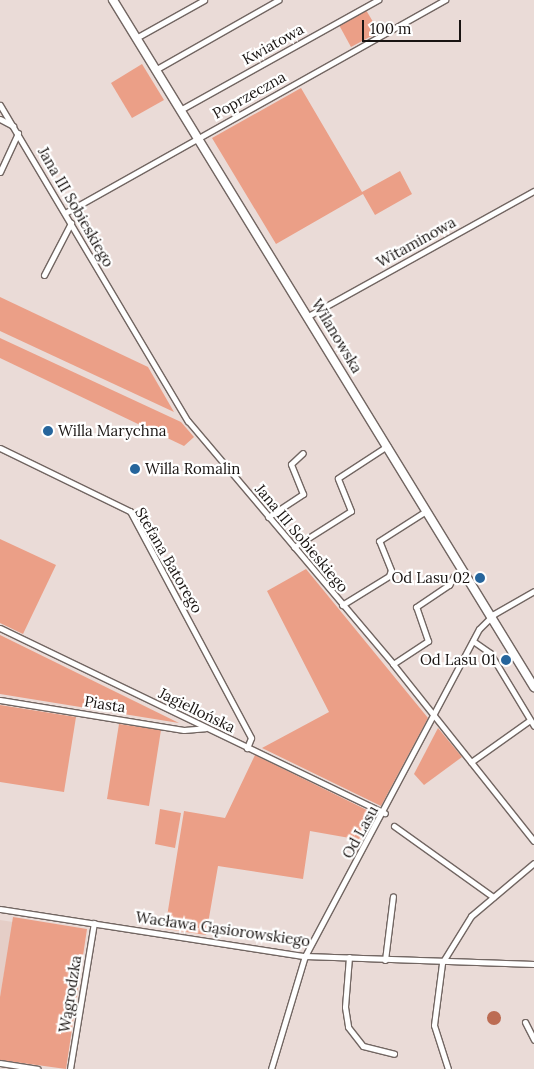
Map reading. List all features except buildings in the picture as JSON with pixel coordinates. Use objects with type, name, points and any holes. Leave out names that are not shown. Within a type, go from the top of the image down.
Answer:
[{"type":"main road","name":"Wilanowska","points":[[113,0],[197,138],[310,315],[534,688]]},
{"type":"street","points":[[136,38],[204,0]]},
{"type":"street","points":[[155,70],[278,0]]},
{"type":"street","name":"Kwiatowa","points":[[180,110],[378,0]]},
{"type":"street","name":"Poprzeczna","points":[[65,212],[445,0]]},
{"type":"street","name":"Jana III Sobieskiego","points":[[0,105],[71,222],[173,400],[342,606],[393,664],[534,841]]},
{"type":"street","points":[[0,120],[14,126]]},
{"type":"street","points":[[0,172],[18,133]]},
{"type":"street","name":"Witaminowa","points":[[310,315],[534,191]]},
{"type":"street","points":[[44,274],[71,222]]},
{"type":"street","points":[[294,547],[351,511],[338,478],[387,446]]},
{"type":"street","name":"Stefana Batorego","points":[[0,448],[130,511],[251,738],[247,748]]},
{"type":"street","points":[[268,517],[303,494],[291,464],[303,453]]},
{"type":"street","points":[[342,606],[389,576],[379,540],[426,511]]},
{"type":"street","points":[[393,664],[428,641],[416,607],[449,585],[454,576]]},
{"type":"street","points":[[492,616],[534,591]]},
{"type":"street","name":"Od Lasu","points":[[271,1069],[305,956],[384,813],[473,641],[492,616]]},
{"type":"street","name":"Jagiellońska","points":[[0,628],[384,813]]},
{"type":"street","points":[[473,641],[490,653],[534,726]]},
{"type":"street","name":"Piasta","points":[[0,700],[184,730],[205,728]]},
{"type":"street","points":[[471,762],[530,720]]},
{"type":"street","points":[[394,826],[493,897]]},
{"type":"street","points":[[448,1069],[434,1025],[442,963],[464,925],[493,897],[534,863]]},
{"type":"street","points":[[384,960],[392,896]]},
{"type":"street","name":"Wacława Gąsiorowskiego","points":[[0,909],[305,956],[442,963],[534,964]]},
{"type":"street","name":"Wągrodzka","points":[[70,1069],[94,923]]},
{"type":"street","points":[[349,957],[344,1007],[348,1027],[363,1046],[394,1054]]},
{"type":"street","points":[[525,1022],[534,1040]]},
{"type":"street","points":[[0,1063],[38,1069]]},
{"type":"shaded area","points":[[366,10],[379,32],[351,47],[339,25]]},
{"type":"shaded area","points":[[142,64],[164,100],[132,118],[111,83]]},
{"type":"shaded area","points":[[301,88],[362,192],[400,171],[412,194],[375,215],[363,194],[276,244],[212,138]]},
{"type":"shaded area","points":[[0,297],[148,367],[174,412],[0,331]]},
{"type":"shaded area","points":[[0,338],[181,422],[194,437],[184,446],[0,358]]},
{"type":"shaded area","points":[[0,539],[56,565],[23,634],[0,623]]},
{"type":"shaded area","points":[[306,569],[428,718],[381,806],[262,748],[329,712],[267,591]]},
{"type":"shaded area","points":[[0,635],[179,723],[0,694]]},
{"type":"shaded area","points":[[0,705],[76,717],[64,792],[0,782]]},
{"type":"shaded area","points":[[119,724],[161,730],[149,806],[107,799]]},
{"type":"shaded area","points":[[438,728],[462,757],[424,785],[414,774]]},
{"type":"shaded area","points":[[255,755],[375,814],[361,840],[310,831],[303,879],[218,866],[206,935],[165,929],[184,811],[225,818]]},
{"type":"shaded area","points":[[160,809],[181,813],[175,848],[155,844]]},
{"type":"shaded area","points":[[13,917],[87,929],[66,1069],[0,1060],[0,997]]},
{"type":"shaded area","points":[[0,920],[13,922],[0,997]]},
{"type":"shaded area","points":[[491,1011],[497,1011],[501,1018],[497,1025],[491,1025],[487,1021],[487,1015]]},
{"type":"place","name":"Willa Marychna","points":[[48,431]]},
{"type":"place","name":"Willa Romalin","points":[[135,469]]},
{"type":"place","name":"Od Lasu 02","points":[[480,578]]},
{"type":"place","name":"Od Lasu 01","points":[[506,660]]}]
